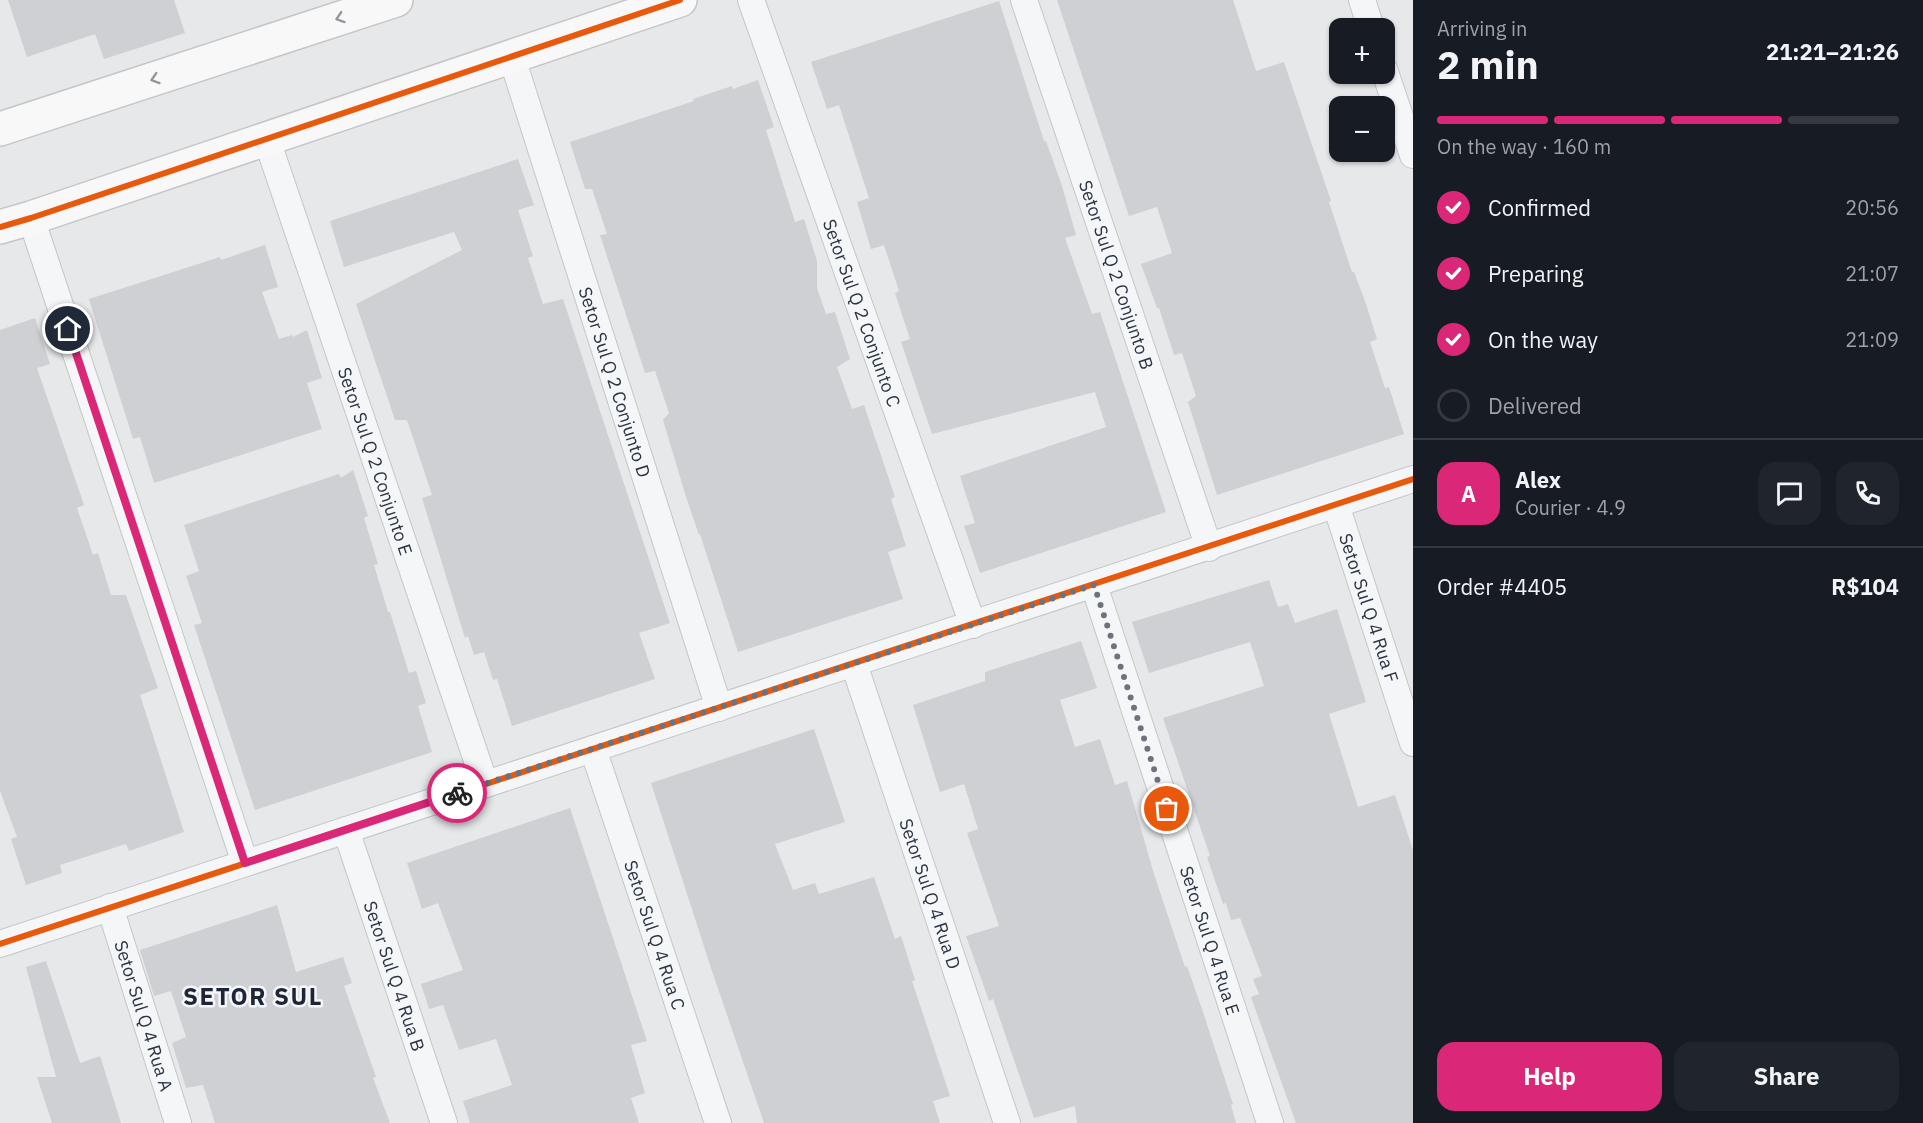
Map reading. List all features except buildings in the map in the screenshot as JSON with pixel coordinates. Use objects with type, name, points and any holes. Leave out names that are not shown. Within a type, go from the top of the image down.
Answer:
[{"type":"street","points":[[0,129],[396,0]]},
{"type":"street","points":[[245,863],[15,223],[680,0]]},
{"type":"street","name":"Setor Sul Q 2 Conjunto C","points":[[750,0],[973,625]]},
{"type":"street","name":"Setor Sul Q 2 Conjunto B","points":[[1024,0],[1209,548]]},
{"type":"street","points":[[1362,0],[1368,18]]},
{"type":"street","name":"Setor Sul Q 2 Conjunto D","points":[[512,58],[719,708]]},
{"type":"street","points":[[1389,84],[1413,155]]},
{"type":"street","name":"Setor Sul Q 2 Conjunto E","points":[[267,140],[485,784]]},
{"type":"street","points":[[0,944],[1413,480]]},
{"type":"street","name":"Setor Sul Q 4 Rua F","points":[[1336,505],[1413,743]]},
{"type":"street","name":"Setor Sul Q 4 Rua E","points":[[1094,585],[1270,1123]]},
{"type":"street","name":"Setor Sul Q 4 Rua D","points":[[854,664],[1007,1123]]},
{"type":"street","name":"Setor Sul Q 4 Rua C","points":[[593,749],[718,1123]]},
{"type":"street","name":"Setor Sul Q 4 Rua B","points":[[346,830],[444,1123]]},
{"type":"street","name":"Setor Sul Q 4 Rua A","points":[[110,908],[178,1123]]},
{"type":"cycle path","points":[[0,227],[680,0]]},
{"type":"cycle path","points":[[0,944],[1413,479]]},
{"type":"way so far","points":[[457,793],[1094,585],[1167,809]]},
{"type":"district","name":"SETOR SUL","points":[[253,996]]},
{"type":"route","points":[[68,329],[245,863],[457,793]]}]
